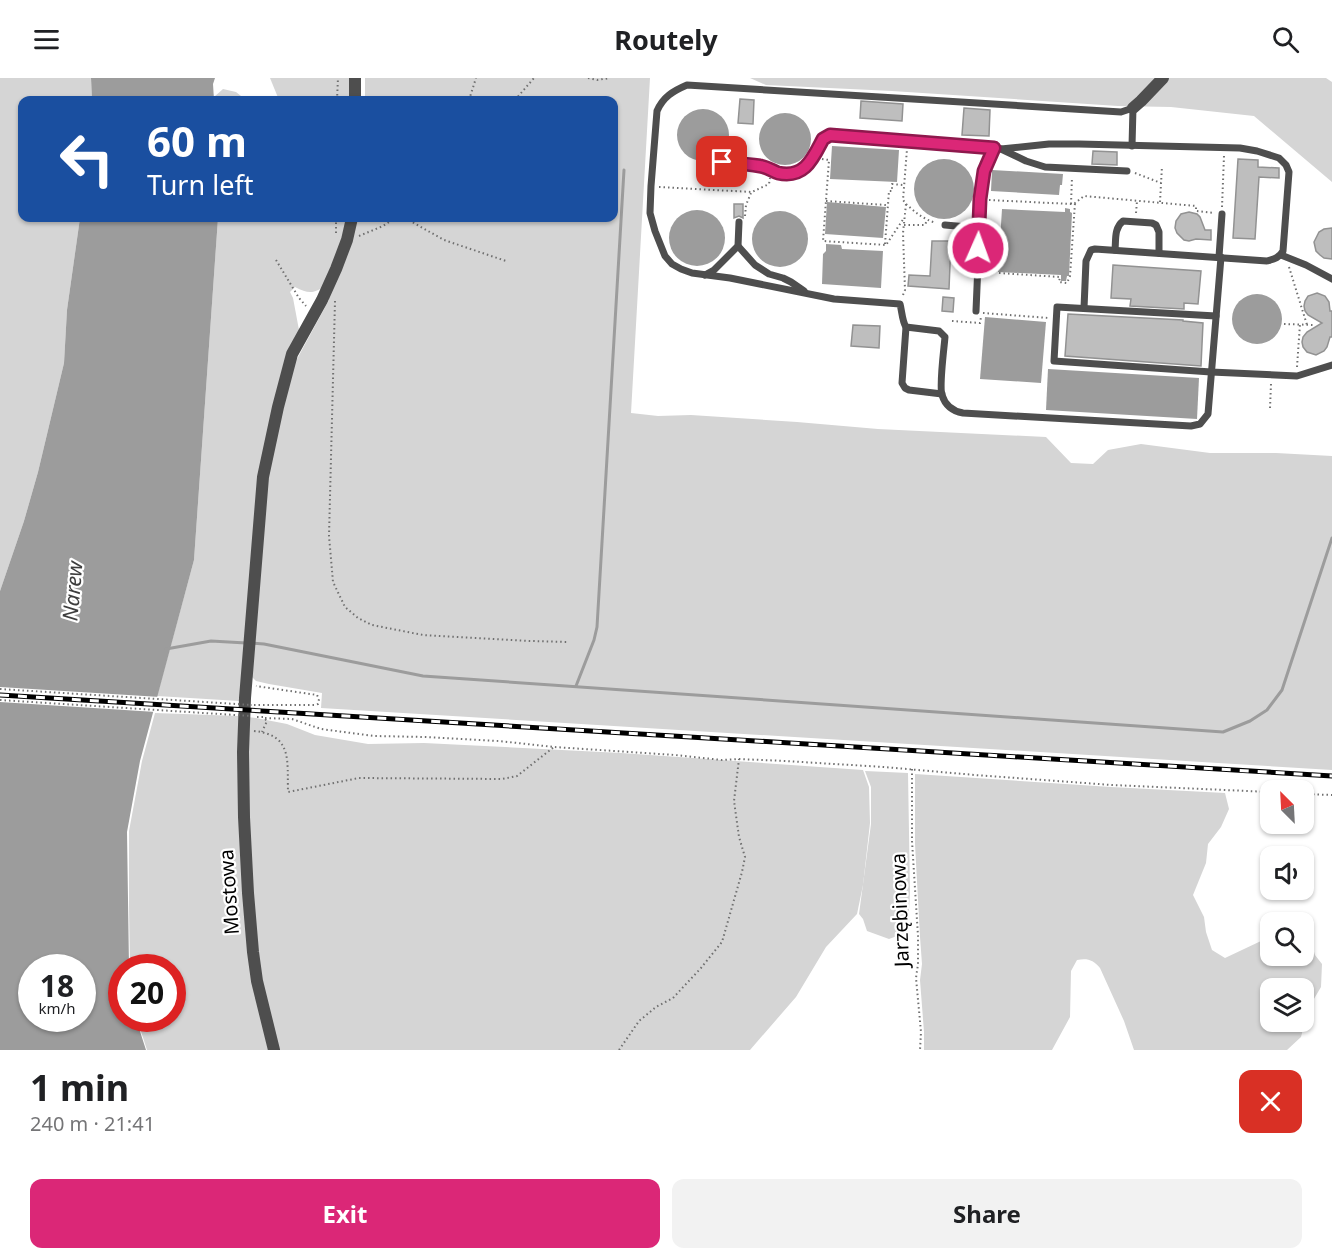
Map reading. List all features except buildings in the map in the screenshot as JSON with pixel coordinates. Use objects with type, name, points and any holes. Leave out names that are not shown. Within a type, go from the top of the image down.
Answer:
[{"type":"street","points":[[355,78],[355,96]]},
{"type":"street","points":[[1133,108],[1162,78]]},
{"type":"street","name":"Mostowa","points":[[274,1050],[257,981],[253,952],[244,817],[246,684],[263,477],[292,354],[329,283],[342,240],[350,222]]},
{"type":"lane","points":[[942,394],[909,390],[902,383],[906,327],[903,324],[900,304],[834,299],[730,278],[692,273],[672,264],[665,256],[650,213],[657,111],[661,103],[674,91],[687,86],[1121,112],[1133,108],[1132,146]]},
{"type":"lane","points":[[722,162],[760,166],[782,174],[797,172],[809,165],[823,139],[830,135],[998,148],[1049,144],[1240,148],[1269,154],[1279,158],[1286,165],[1289,172],[1281,255],[1267,261],[1091,250],[1086,261],[1084,308]]},
{"type":"lane","points":[[998,148],[1045,167],[1127,171]]},
{"type":"lane","points":[[976,311],[980,199],[984,171],[998,148]]},
{"type":"lane","points":[[906,327],[939,331],[945,337],[942,394],[948,406],[954,411],[1195,426],[1204,421],[1208,414],[1222,214]]},
{"type":"lane","points":[[1115,250],[1116,230],[1123,221],[1156,225],[1159,232],[1159,253]]},
{"type":"lane","points":[[705,275],[714,270],[738,246],[739,222]]},
{"type":"lane","points":[[945,225],[979,228]]},
{"type":"lane","points":[[738,246],[755,265],[769,274],[791,282],[808,294]]},
{"type":"lane","points":[[1281,255],[1332,279]]},
{"type":"lane","points":[[1216,316],[1057,307],[1054,361],[1297,376],[1332,365]]},
{"type":"path","points":[[337,96],[338,78]]},
{"type":"path","points":[[471,96],[476,78]]},
{"type":"path","points":[[518,96],[534,78]]},
{"type":"path","points":[[588,78],[597,80],[610,78]]},
{"type":"path","points":[[908,141],[903,200],[927,220],[945,225]]},
{"type":"path","points":[[980,199],[1073,204],[1084,196],[1196,206],[1196,211],[1222,214],[1225,148]]},
{"type":"path","points":[[813,159],[829,160],[823,241],[886,245],[904,218]]},
{"type":"path","points":[[1160,202],[1162,166]]},
{"type":"path","points":[[999,273],[1060,277],[1059,282],[1067,283],[1070,276],[1072,168]]},
{"type":"path","points":[[651,186],[752,192],[770,184],[770,170]]},
{"type":"path","points":[[1127,171],[1161,183]]},
{"type":"path","points":[[885,244],[889,191],[892,191],[892,184],[904,185]]},
{"type":"path","points":[[739,222],[745,221],[746,205],[752,192]]},
{"type":"path","points":[[1136,222],[1137,200]]},
{"type":"path","points":[[826,201],[887,205]]},
{"type":"path","points":[[900,304],[905,290],[904,218],[906,204]]},
{"type":"path","points":[[904,225],[926,225],[927,220]]},
{"type":"path","points":[[337,222],[342,240],[368,233],[388,222]]},
{"type":"path","points":[[412,222],[444,240],[506,261]]},
{"type":"path","points":[[276,260],[299,298],[314,315]]},
{"type":"path","points":[[1290,260],[1288,269],[1307,325]]},
{"type":"path","points":[[335,298],[329,536],[333,582],[345,607],[358,618],[372,625],[423,635],[530,642],[568,642]]},
{"type":"path","points":[[952,321],[980,323],[981,313],[1056,318]]},
{"type":"path","points":[[1284,324],[1313,325]]},
{"type":"path","points":[[1297,376],[1300,324]]},
{"type":"path","points":[[1270,408],[1272,374]]},
{"type":"path","points":[[0,689],[252,705],[314,705],[318,704],[320,699],[317,695],[246,684]]},
{"type":"path","points":[[0,700],[292,719],[321,729],[374,736],[489,741],[722,760],[738,759],[912,770],[975,776],[1260,791]]},
{"type":"path","points":[[262,732],[267,722],[265,718]]},
{"type":"path","points":[[244,730],[266,732],[280,740],[286,753],[288,792],[359,778],[502,779],[518,776],[554,747]]},
{"type":"path","points":[[618,1050],[639,1021],[656,1007],[673,998],[722,942],[745,857],[739,837],[734,801],[738,759]]},
{"type":"path","name":"Jarzębinowa","points":[[912,770],[912,842],[918,936],[916,978],[921,1032],[920,1050]]},
{"type":"path","points":[[1314,794],[1332,795]]},
{"type":"shaded area","points":[[0,78],[91,78],[92,96],[18,96],[18,222],[79,222],[67,310],[64,363],[38,472],[0,591]]},
{"type":"shaded area","points":[[270,78],[350,78],[350,96],[277,96]]},
{"type":"shaded area","points":[[365,78],[650,78],[631,413],[1046,437],[1071,463],[1093,464],[1108,450],[1141,444],[1210,453],[1332,456],[1332,770],[321,708],[322,693],[269,684],[256,681],[252,677],[239,701],[157,696],[194,560],[218,222],[618,222],[618,96],[365,96]],"holes":[[[328,284],[329,300],[297,359],[299,330],[290,292],[295,287],[312,292]]]},
{"type":"shaded area","points":[[750,78],[1326,78],[1332,82],[1332,182],[1254,116],[1171,107],[1118,106],[766,85]]},
{"type":"shaded area","points":[[223,89],[236,92],[241,96],[215,96]]},
{"type":"shaded area","points":[[155,713],[256,718],[287,724],[315,735],[368,744],[424,743],[621,753],[863,770],[869,787],[870,823],[863,885],[857,914],[826,947],[796,997],[750,1050],[147,1050],[141,1032],[186,1032],[186,954],[130,954],[129,831],[142,761]]},
{"type":"shaded area","points":[[865,771],[908,773],[909,910],[905,933],[889,939],[867,931],[859,914],[871,824],[871,787]]},
{"type":"shaded area","points":[[915,774],[1225,793],[1229,809],[1221,827],[1208,844],[1206,863],[1193,895],[1204,917],[1212,950],[1225,958],[1260,941],[1260,966],[1314,966],[1314,952],[1322,964],[1321,987],[1314,999],[1314,978],[1260,978],[1260,1032],[1302,1032],[1301,1037],[1287,1050],[1134,1050],[1124,1021],[1100,968],[1093,961],[1084,959],[1077,960],[1071,971],[1070,1017],[1052,1050],[924,1050],[920,980],[922,964],[915,844]]},
{"type":"water","points":[[91,78],[215,78],[214,96],[92,96]]},
{"type":"water","points":[[698,109],[708,109],[722,116],[729,135],[722,154],[708,161],[698,161],[688,157],[681,150],[677,140],[677,130],[681,120],[688,113]]},
{"type":"water","points":[[780,113],[790,113],[804,120],[811,139],[804,158],[790,165],[780,165],[770,161],[763,154],[759,144],[759,134],[763,124],[770,117]]},
{"type":"water","points":[[832,146],[899,150],[897,182],[830,179]]},
{"type":"water","points":[[938,159],[950,159],[961,164],[969,172],[974,189],[972,201],[961,214],[950,219],[938,219],[927,214],[919,206],[914,195],[914,183],[919,172],[927,164]]},
{"type":"water","points":[[992,170],[1063,174],[1062,185],[1060,185],[1059,195],[991,191]]},
{"type":"water","points":[[827,202],[886,207],[883,238],[825,234]]},
{"type":"water","points":[[1065,208],[1070,209],[1072,213],[1069,276],[1066,281],[1061,281],[1061,275],[998,272],[1002,209],[1065,212]]},
{"type":"water","points":[[697,210],[708,212],[717,218],[723,227],[725,238],[723,249],[717,258],[708,264],[697,266],[686,264],[677,258],[671,249],[669,238],[671,227],[677,218],[686,212]]},
{"type":"water","points":[[780,211],[791,213],[800,219],[806,228],[808,239],[806,250],[800,259],[791,265],[780,267],[769,265],[760,259],[754,250],[752,239],[754,228],[760,219],[769,213]]},
{"type":"water","name":"Narew","points":[[79,222],[218,222],[194,560],[140,761],[127,832],[129,954],[108,954],[108,1032],[140,1032],[146,1050],[0,1050],[0,591],[38,472],[64,363],[67,310]]},
{"type":"water","points":[[826,244],[841,245],[842,249],[883,251],[881,288],[822,284],[823,254],[826,251]]},
{"type":"water","points":[[1252,294],[1262,294],[1275,301],[1282,314],[1282,324],[1275,337],[1262,344],[1252,344],[1243,340],[1236,333],[1232,324],[1232,314],[1236,305],[1243,298]]},
{"type":"water","points":[[985,317],[1046,322],[1041,383],[980,379]]},
{"type":"water","points":[[1048,369],[1199,378],[1197,419],[1046,410]]},
{"type":"pier","points":[[0,687],[160,697],[156,712],[0,702]]},
{"type":"waterway","points":[[576,686],[597,627],[624,170]]},
{"type":"waterway","points":[[252,643],[423,676],[1223,732],[1250,721],[1267,710],[1282,690],[1332,538]]},
{"type":"waterway","points":[[166,649],[211,641],[246,643]]},
{"type":"railway","points":[[0,695],[1332,776]]},
{"type":"route","points":[[722,162],[766,167],[782,174],[797,172],[809,165],[823,139],[830,135],[994,148],[984,171],[980,199],[978,248]]}]
